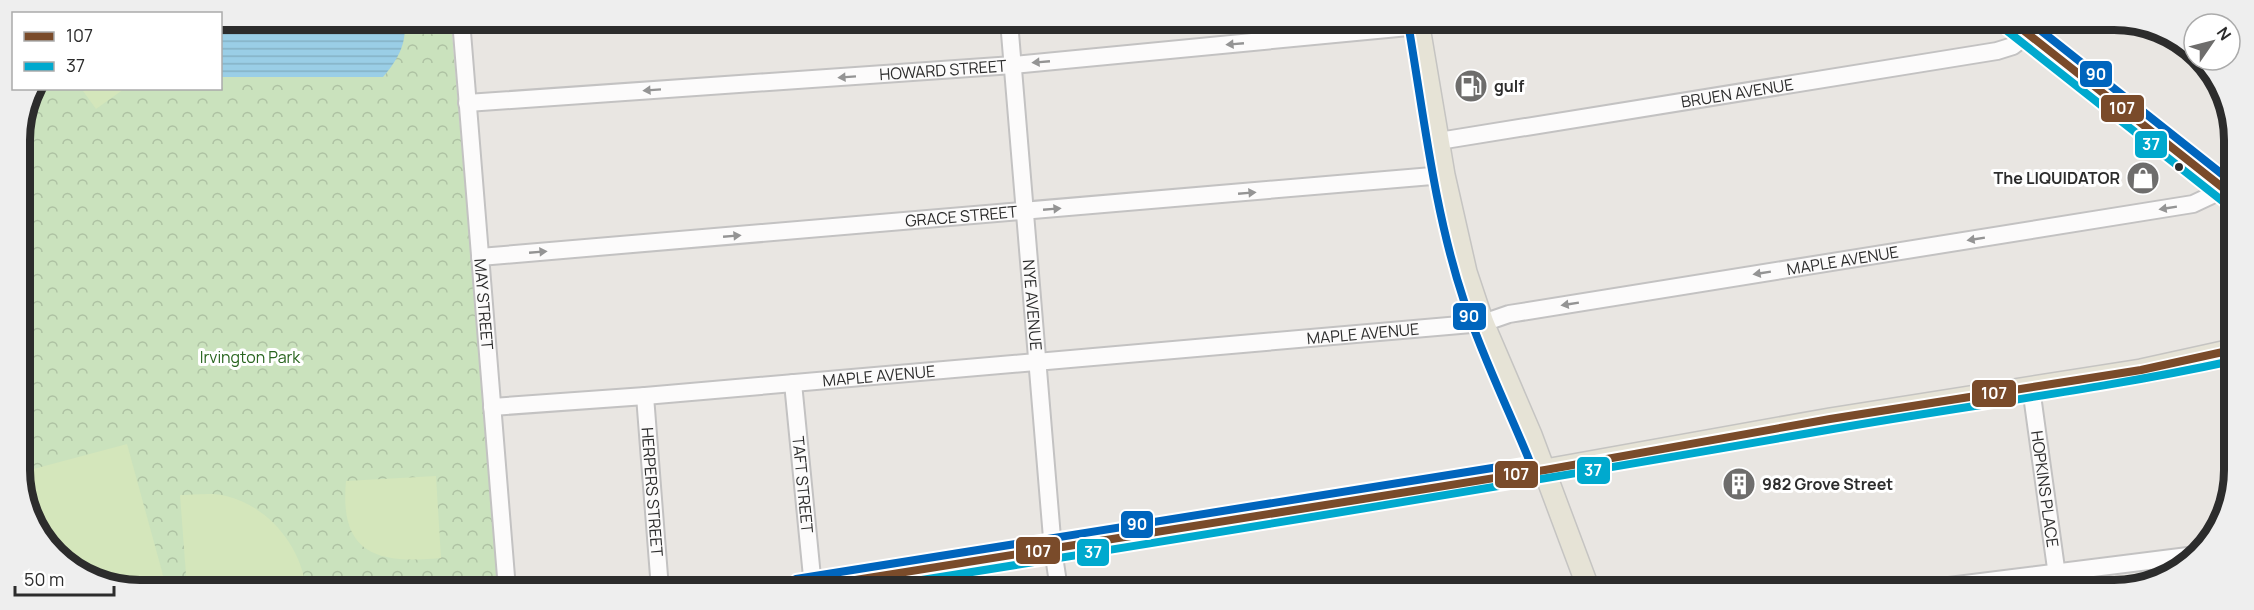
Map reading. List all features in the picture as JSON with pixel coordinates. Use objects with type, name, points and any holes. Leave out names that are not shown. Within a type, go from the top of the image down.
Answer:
[{"type":"main road","points":[[1420,30],[1444,175],[1466,272],[1483,323],[1545,471],[1585,580]]},
{"type":"main road","points":[[2024,30],[2224,180]]},
{"type":"main road","points":[[858,580],[1545,471],[1830,418],[2141,370],[2224,352]]},
{"type":"street","name":"MAY STREET","points":[[461,30],[506,580]]},
{"type":"street","name":"NYE AVENUE","points":[[1010,30],[1053,550],[1058,580]]},
{"type":"street","name":"HOWARD STREET","points":[[467,103],[1013,65],[1360,30]]},
{"type":"street","name":"BRUEN AVENUE","points":[[1439,141],[1997,51],[2013,46],[2020,30]]},
{"type":"street","name":"GRACE STREET","points":[[480,256],[1444,175]]},
{"type":"street","name":"MAPLE AVENUE","points":[[492,407],[1038,363],[1483,323],[1509,314],[2193,204],[2205,200],[2224,186]]},
{"type":"street","name":"TAFT STREET","points":[[793,383],[805,580]]},
{"type":"street","name":"HOPKINS PLACE","points":[[2031,388],[2058,580]]},
{"type":"street","name":"HERPERS STREET","points":[[645,396],[659,580]]},
{"type":"street","points":[[2068,580],[2179,558]]},
{"type":"green space","name":"Irvington Park","points":[[222,30],[452,30],[498,580],[140,580],[105,574],[91,569],[73,557],[53,537],[38,512],[30,477],[30,133],[42,90],[222,90]]},
{"type":"green space","points":[[85,90],[123,90],[96,109],[83,91]]},
{"type":"green space","points":[[127,444],[164,580],[126,579],[105,574],[91,569],[62,548],[38,512],[32,491],[30,470]]},
{"type":"green space","points":[[436,476],[441,558],[399,559],[381,556],[367,550],[356,539],[349,525],[345,506],[346,481]]},
{"type":"green space","points":[[209,494],[241,501],[268,518],[290,543],[304,580],[186,580],[180,495]]},
{"type":"water","points":[[222,30],[405,30],[400,51],[383,77],[222,77]]},
{"type":"transit line","name":"90","points":[[796,579],[1530,462],[1479,342],[1454,267],[1437,198],[1409,30]]},
{"type":"transit line","name":"37","points":[[2006,30],[2224,202]]},
{"type":"transit line","name":"107","points":[[2023,30],[2224,189]]},
{"type":"transit line","name":"90","points":[[2040,30],[2224,176]]},
{"type":"transit line","name":"107","points":[[855,580],[1545,470],[1830,419],[2141,370],[2224,352]]},
{"type":"transit line","name":"37","points":[[920,580],[2081,389],[2224,363]]},
{"type":"place","name":"gulf","points":[[1471,86]]},
{"type":"place","name":"The LIQUIDATOR","points":[[2143,178]]},
{"type":"place","name":"982 Grove Street","points":[[1739,484]]}]
